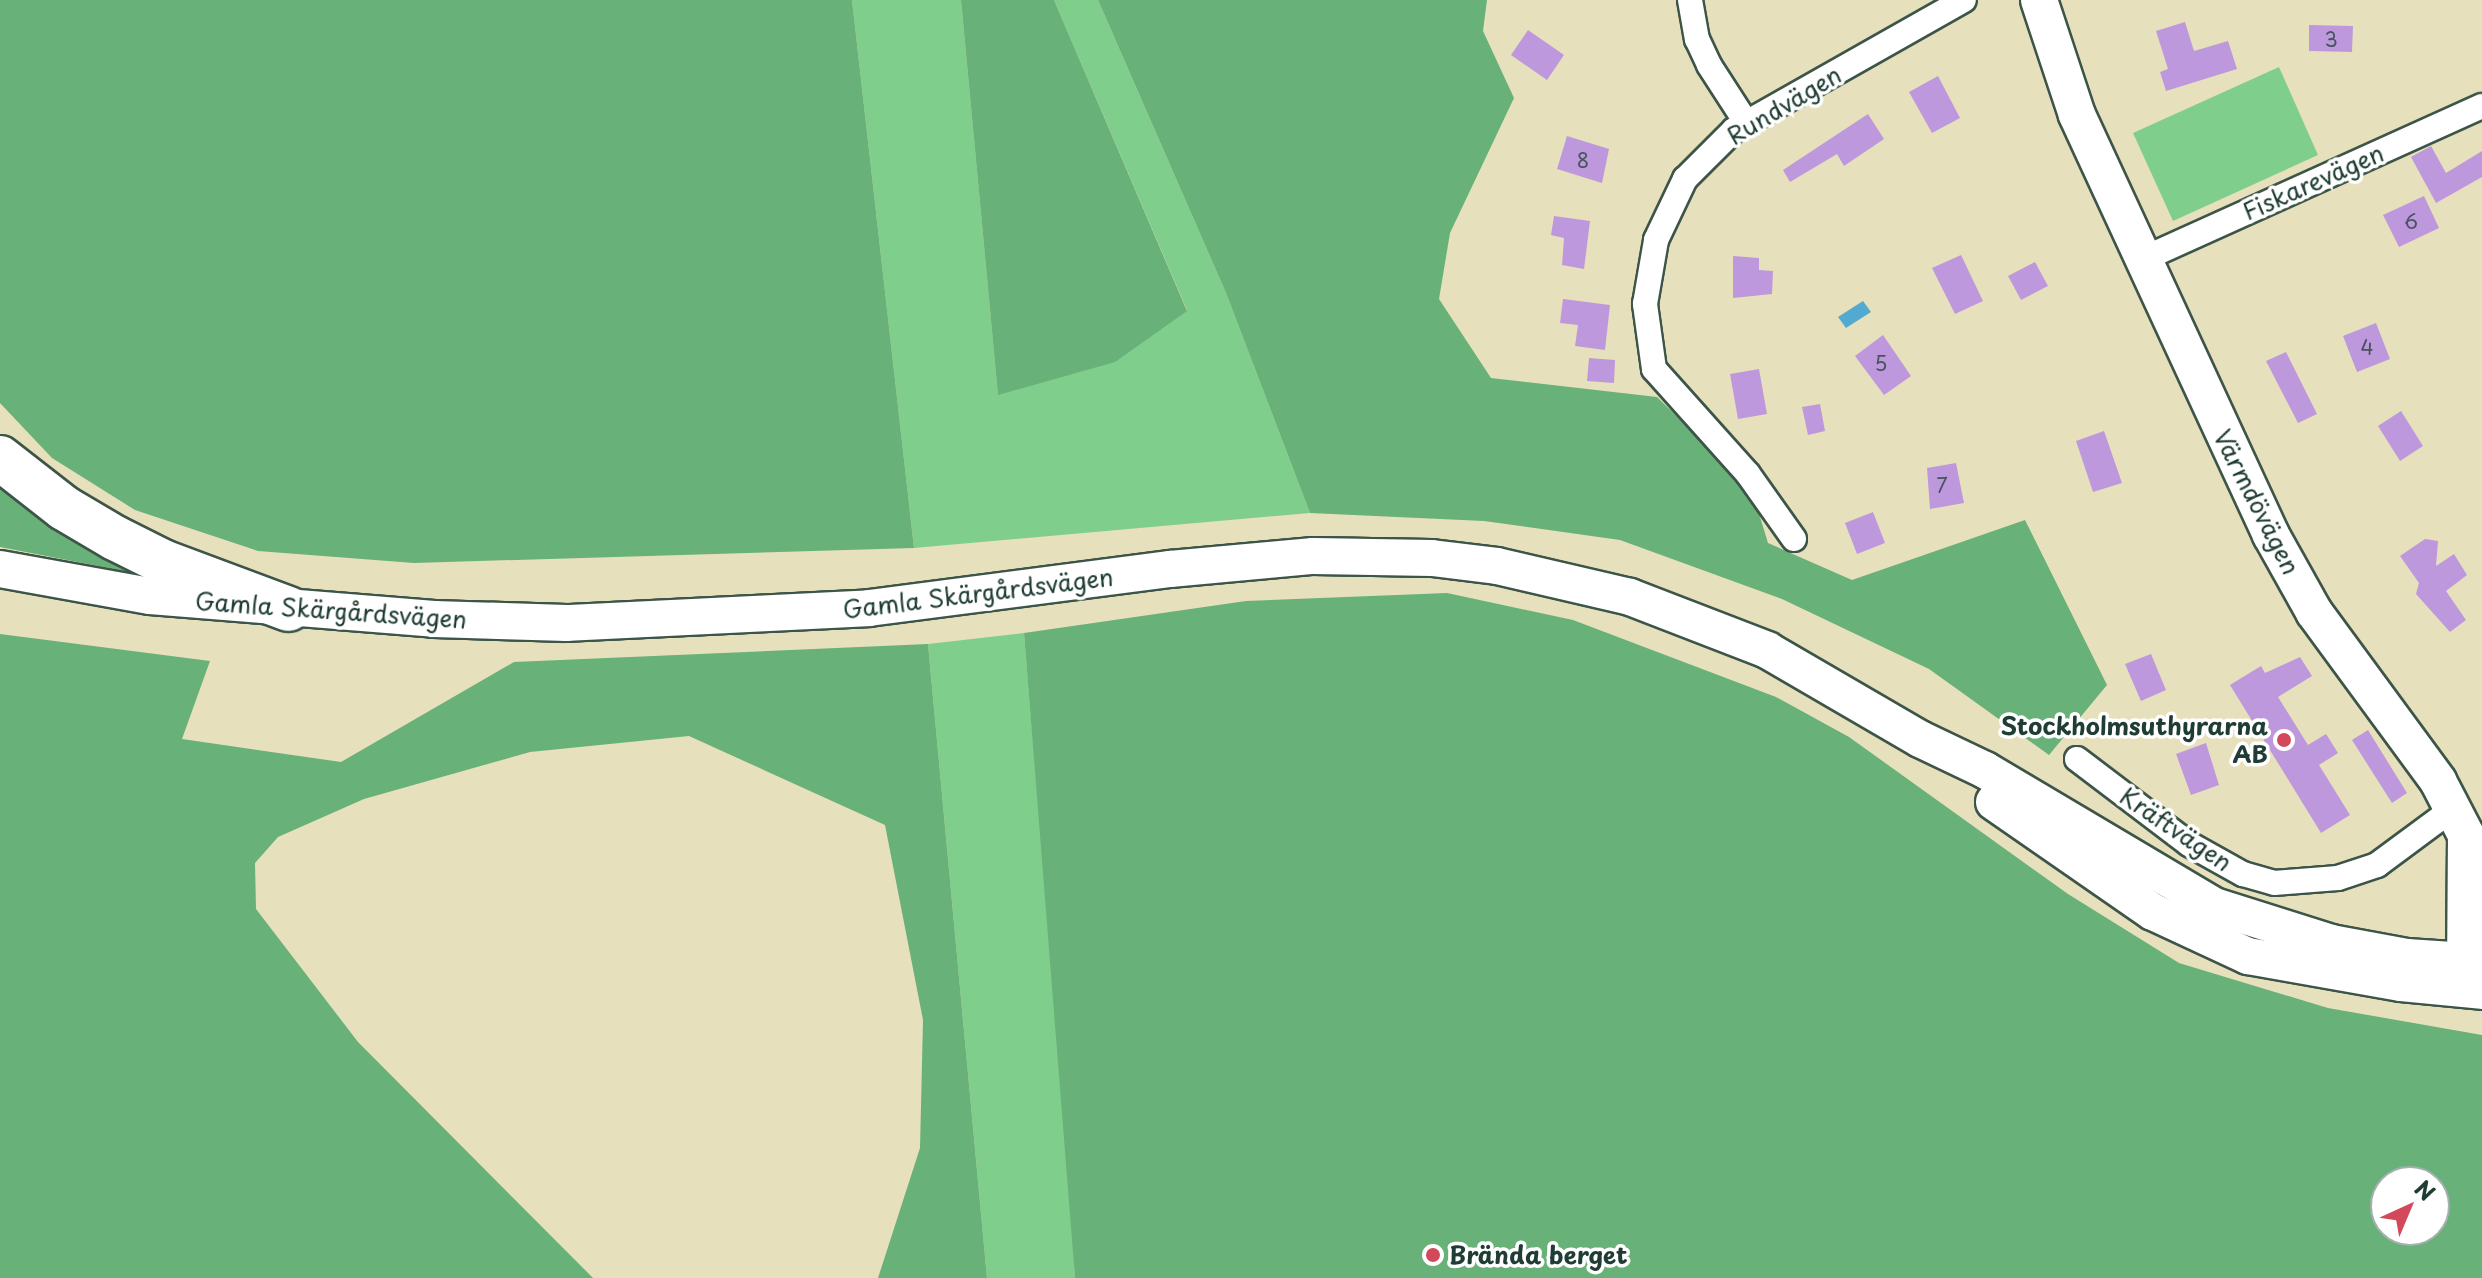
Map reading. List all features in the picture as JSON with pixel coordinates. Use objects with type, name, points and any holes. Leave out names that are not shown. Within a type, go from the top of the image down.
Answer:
[{"type":"highway","points":[[0,458],[64,508],[115,538],[163,562],[289,609]]},
{"type":"main road","name":"Värmdövägen","points":[[2039,0],[2077,115],[2285,561],[2314,612],[2454,808],[2469,855],[2474,976]]},
{"type":"main road","name":"Gamla Skärgårdsvägen","points":[[0,569],[150,596],[289,609],[567,623],[869,608],[1248,561],[1432,558],[1573,581],[1686,617],[1767,650],[1920,739],[1972,787],[2072,859],[2199,937],[2281,965],[2474,976]]},
{"type":"street","points":[[1690,0],[1697,39],[1709,65],[1747,124]]},
{"type":"street","name":"Rundvägen","points":[[1794,539],[1748,474],[1667,388],[1654,369],[1648,344],[1647,293],[1664,216],[1697,164],[1747,124],[1964,0]]},
{"type":"street","name":"Fiskarevägen","points":[[2143,259],[2482,106]]},
{"type":"street","name":"Kräftvägen","points":[[2077,759],[2189,844],[2243,874],[2274,883],[2338,878],[2377,865],[2454,808]]},
{"type":"green space","points":[[0,0],[852,0],[914,548],[414,563],[258,551],[135,510],[52,458],[0,403]]},
{"type":"green space","points":[[852,0],[961,0],[998,394],[1187,310],[1054,0],[1098,0],[1226,293],[1310,513],[914,548]]},
{"type":"green space","points":[[961,0],[1054,0],[1187,311],[1115,362],[998,395]]},
{"type":"green space","points":[[1098,0],[1487,0],[1483,31],[1514,98],[1450,233],[1439,299],[1491,378],[1657,397],[1741,479],[1757,507],[1768,543],[1852,580],[2025,520],[2107,685],[2049,755],[1929,669],[1782,599],[1620,540],[1484,521],[1310,513],[1226,293]]},
{"type":"green space","points":[[2279,67],[2318,155],[2173,221],[2133,133]]},
{"type":"green space","points":[[0,485],[90,548],[134,573],[0,547]]},
{"type":"green space","points":[[1447,593],[1573,620],[1776,697],[1849,737],[2068,894],[2179,963],[2328,1008],[2482,1035],[2482,1278],[1075,1278],[1024,633],[1246,601]]},
{"type":"green space","points":[[1024,633],[1075,1278],[987,1278],[928,644]]},
{"type":"green space","points":[[0,634],[210,661],[182,739],[341,762],[514,662],[928,644],[987,1278],[878,1278],[920,1148],[923,1020],[885,825],[689,736],[530,752],[364,799],[278,837],[255,863],[256,909],[358,1042],[593,1278],[0,1278]]},
{"type":"water","points":[[1863,301],[1871,312],[1846,328],[1838,317]]},
{"type":"building","points":[[2185,22],[2194,51],[2228,41],[2237,69],[2166,91],[2160,72],[2168,69],[2156,31]]},
{"type":"building","points":[[2309,25],[2353,26],[2352,52],[2309,51]]},
{"type":"building","points":[[1528,30],[1564,55],[1547,80],[1511,55]]},
{"type":"building","points":[[1938,76],[1960,118],[1932,133],[1909,92]]},
{"type":"building","points":[[1868,114],[1884,139],[1844,166],[1837,154],[1790,182],[1783,170]]},
{"type":"building","points":[[1567,136],[1609,149],[1602,183],[1557,169]]},
{"type":"building","points":[[2431,146],[2446,173],[2482,151],[2482,177],[2436,203],[2411,157]]},
{"type":"building","points":[[2424,196],[2439,228],[2399,247],[2383,215]]},
{"type":"building","points":[[1554,216],[1590,221],[1584,269],[1562,265],[1564,238],[1551,235]]},
{"type":"building","points":[[1961,255],[1983,301],[1955,314],[1932,268]]},
{"type":"building","points":[[1733,256],[1759,258],[1759,270],[1773,271],[1772,294],[1733,298]]},
{"type":"building","points":[[2035,262],[2048,286],[2021,300],[2008,276]]},
{"type":"building","points":[[1563,299],[1610,305],[1605,350],[1575,346],[1578,325],[1560,323]]},
{"type":"building","points":[[2376,323],[2390,359],[2357,372],[2343,336]]},
{"type":"building","points":[[1883,335],[1911,376],[1884,395],[1855,356]]},
{"type":"building","points":[[2286,352],[2317,414],[2298,423],[2266,361]]},
{"type":"building","points":[[1589,358],[1615,360],[1614,383],[1587,381]]},
{"type":"building","points":[[1759,369],[1767,414],[1738,419],[1730,374]]},
{"type":"building","points":[[1820,404],[1825,431],[1808,435],[1802,407]]},
{"type":"building","points":[[2401,411],[2423,446],[2400,461],[2378,426]]},
{"type":"building","points":[[2104,431],[2122,483],[2093,492],[2076,441]]},
{"type":"building","points":[[1956,463],[1964,503],[1930,509],[1927,468]]},
{"type":"building","points":[[1873,512],[1885,543],[1857,554],[1845,523]]},
{"type":"building","points":[[2425,539],[2438,541],[2436,566],[2454,554],[2467,575],[2446,591],[2466,620],[2450,632],[2416,594],[2419,583],[2400,556]]},
{"type":"building","points":[[2151,654],[2166,690],[2141,701],[2125,664]]},
{"type":"building","name":"Stockholmsuthyrarna AB","points":[[2300,657],[2312,676],[2278,697],[2308,745],[2326,734],[2338,753],[2319,765],[2350,815],[2321,833],[2230,685],[2261,666],[2265,673]]},
{"type":"building","points":[[2368,730],[2407,793],[2392,803],[2352,740]]},
{"type":"building","points":[[2206,743],[2219,785],[2191,795],[2176,754]]},
{"type":"place","name":"Stockholmsuthyrarna AB","points":[[2284,740]]},
{"type":"place","name":"Brända berget","points":[[1433,1255]]}]
